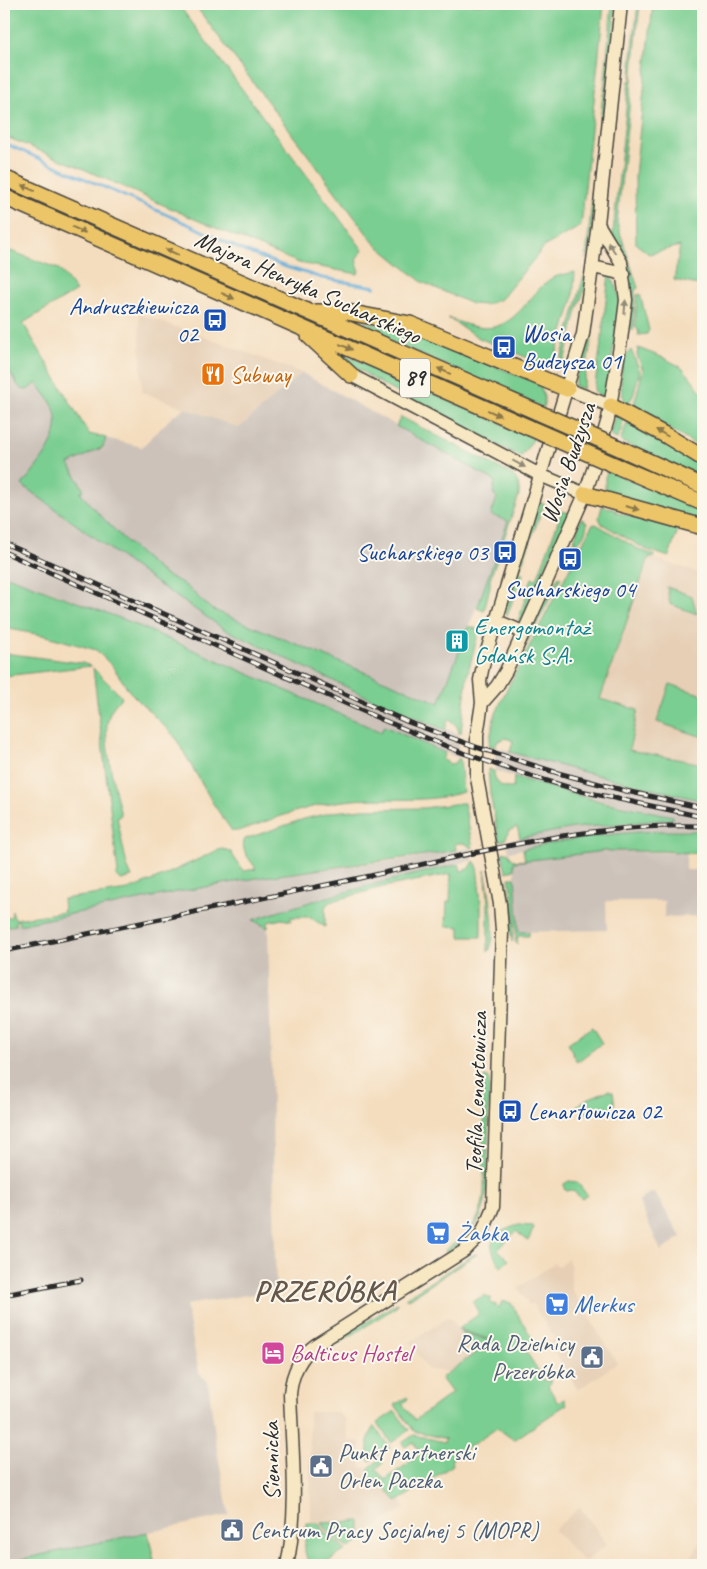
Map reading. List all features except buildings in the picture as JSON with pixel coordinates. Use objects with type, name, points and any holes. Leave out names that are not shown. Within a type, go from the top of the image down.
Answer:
[{"type":"highway","name":"Majora Henryka Sucharskiego","points":[[4,178],[703,486]]},
{"type":"highway","name":"Majora Henryka Sucharskiego","points":[[4,197],[703,503]]},
{"type":"highway","points":[[309,312],[347,312],[410,324],[567,389]]},
{"type":"highway","points":[[301,328],[351,375]]},
{"type":"highway","points":[[611,406],[703,458]]},
{"type":"highway","points":[[585,494],[703,527]]},
{"type":"street","name":"Wosia Budzysza","points":[[477,735],[482,703],[480,680],[484,660],[583,334],[593,268],[621,4]]},
{"type":"street","name":"Wosia Budzysza","points":[[482,703],[506,671],[585,494],[611,406],[626,300],[621,262],[598,224]]},
{"type":"street","points":[[593,268],[624,274]]},
{"type":"street","points":[[351,375],[540,475],[585,494]]},
{"type":"street","points":[[567,389],[611,406]]},
{"type":"street","points":[[497,621],[523,632]]},
{"type":"street","name":"Teofila Lenartowicza","points":[[302,1358],[317,1344],[464,1251],[482,1233],[493,1207],[495,1194],[502,931],[500,904],[477,778],[477,735]]},
{"type":"street","name":"Siennicka","points":[[287,1565],[293,1510],[290,1394],[293,1379],[302,1358]]},
{"type":"shaded area","points":[[4,293],[89,434],[142,447],[173,416],[185,408],[239,428],[302,373],[495,481],[493,493],[508,521],[439,703],[213,610],[246,640],[372,699],[459,734],[458,758],[384,726],[381,733],[182,645],[58,594],[4,575]]},
{"type":"shaded area","points":[[139,314],[302,373],[239,428],[142,392]]},
{"type":"shaded area","points":[[650,557],[703,574],[703,764],[629,750],[600,699]]},
{"type":"shaded area","points":[[495,747],[576,770],[703,801],[703,831],[675,830],[592,836],[509,852],[506,841],[574,828],[673,819],[673,816],[568,793],[495,771]]},
{"type":"shaded area","points":[[471,848],[473,860],[356,888],[254,920],[268,928],[276,1293],[253,1294],[186,1305],[199,1373],[208,1382],[217,1450],[229,1515],[4,1563],[4,927],[257,878],[401,860]]},
{"type":"shaded area","points":[[604,851],[686,853],[686,870],[703,870],[703,916],[664,917],[664,901],[606,901],[607,930],[519,932],[514,862]]},
{"type":"shaded area","points":[[654,1192],[681,1237],[661,1251],[639,1202],[646,1195]]},
{"type":"shaded area","points":[[568,1259],[571,1268],[571,1288],[617,1363],[578,1390],[549,1343],[555,1339],[532,1303],[529,1305],[518,1288],[554,1263],[558,1266]]},
{"type":"shaded area","points":[[449,1317],[471,1346],[479,1346],[481,1349],[447,1374],[445,1371],[428,1370],[410,1342]]},
{"type":"shaded area","points":[[309,1412],[337,1412],[345,1419],[349,1441],[360,1441],[361,1467],[368,1467],[388,1487],[399,1493],[405,1508],[334,1553],[309,1532],[311,1521]]},
{"type":"shaded area","points":[[580,1507],[607,1544],[588,1560],[583,1561],[554,1530]]},
{"type":"shaded area","points":[[700,1543],[703,1545],[703,1565],[686,1565]]},
{"type":"green space","points":[[4,4],[178,4],[363,250],[356,259],[359,269],[358,274],[299,263],[4,136]]},
{"type":"green space","points":[[194,4],[604,4],[581,226],[545,246],[501,299],[485,305],[472,304],[422,282],[374,243]]},
{"type":"green space","points":[[616,4],[589,254],[586,259],[603,94],[605,94],[612,5]]},
{"type":"green space","points":[[638,4],[640,4],[617,223],[638,288],[635,290],[633,331],[628,324],[630,277],[612,243]]},
{"type":"green space","points":[[653,4],[703,4],[703,286],[674,280],[680,246],[649,254],[636,244],[635,175]]},
{"type":"green space","points":[[8,250],[59,269],[76,291],[23,323],[89,434],[106,438],[103,447],[69,464],[84,490],[80,493],[100,515],[153,565],[164,574],[186,586],[211,609],[439,703],[469,626],[479,630],[467,676],[461,733],[448,720],[445,730],[372,699],[224,629],[155,582],[22,485],[49,448],[56,428],[56,417],[53,406],[37,383],[27,390],[21,389],[4,362],[4,262]]},
{"type":"green space","points":[[575,272],[573,299],[555,358],[550,364],[545,365],[504,348],[505,345],[500,343],[498,346],[479,338],[448,318],[482,328],[500,325],[518,313],[548,280]]},
{"type":"green space","points":[[205,273],[534,418],[533,422],[203,278]]},
{"type":"green space","points":[[609,274],[619,296],[619,311],[606,398],[594,392]]},
{"type":"green space","points":[[584,276],[586,280],[585,288],[577,310],[564,362],[558,370]]},
{"type":"green space","points":[[640,294],[649,330],[647,334],[638,335],[639,332],[635,326],[637,295]]},
{"type":"green space","points":[[341,317],[418,335],[542,385],[544,408],[344,321]]},
{"type":"green space","points":[[590,335],[592,335],[583,389],[574,386]]},
{"type":"green space","points":[[328,347],[534,438],[521,457],[386,387],[328,349]]},
{"type":"green space","points":[[638,348],[681,367],[703,394],[703,449],[633,408],[643,370],[637,355]]},
{"type":"green space","points":[[631,350],[640,371],[633,396],[627,405],[622,393],[621,377],[624,361]]},
{"type":"green space","points":[[615,415],[623,419],[622,428],[617,439],[610,436]]},
{"type":"green space","points":[[401,417],[507,472],[517,481],[519,495],[490,579],[484,611],[477,608],[508,521],[491,515],[497,498],[493,493],[495,481],[396,426]]},
{"type":"green space","points":[[628,421],[703,466],[703,479],[620,441]]},
{"type":"green space","points":[[608,471],[703,511],[703,521],[605,494],[605,477]]},
{"type":"green space","points":[[539,502],[544,504],[519,572],[523,574],[507,615],[505,613]]},
{"type":"green space","points":[[602,506],[616,510],[616,512],[678,529],[669,557],[645,549],[602,524],[599,518]]},
{"type":"green space","points":[[562,511],[569,513],[522,620],[518,621],[532,578],[537,579]]},
{"type":"green space","points":[[581,518],[587,523],[586,530],[581,539],[573,545]]},
{"type":"green space","points":[[596,524],[640,550],[654,555],[653,558],[649,557],[600,699],[638,710],[629,750],[703,764],[703,801],[510,752],[513,741],[506,738],[498,741],[495,747],[489,745],[494,718],[505,693],[592,525]]},
{"type":"green space","points":[[4,575],[125,620],[381,732],[384,726],[445,753],[442,759],[450,764],[455,763],[459,758],[463,792],[436,798],[367,799],[324,804],[281,816],[239,831],[232,831],[214,805],[175,737],[130,692],[113,667],[96,650],[47,636],[4,628]]},
{"type":"green space","points":[[559,576],[561,577],[516,664],[545,599]]},
{"type":"green space","points":[[667,587],[692,596],[697,614],[670,604]]},
{"type":"green space","points":[[4,653],[82,663],[91,666],[4,676]]},
{"type":"green space","points":[[93,668],[122,697],[111,710],[107,728],[110,767],[121,815],[117,817],[127,866],[132,877],[121,880],[116,876],[118,873]]},
{"type":"green space","points":[[670,684],[703,695],[703,737],[657,722]]},
{"type":"green space","points":[[488,769],[494,771],[499,784],[505,787],[513,788],[514,777],[603,802],[673,816],[673,819],[574,828],[520,838],[517,827],[509,831],[505,840],[499,841],[490,794]]},
{"type":"green space","points":[[464,803],[473,848],[464,843],[459,843],[455,844],[456,850],[257,878],[172,893],[19,925],[18,920],[15,922],[16,925],[4,927],[4,918],[11,917],[12,911],[15,919],[64,912],[63,899],[128,890],[222,849],[230,851],[243,871],[256,869],[243,847],[245,839],[304,819],[333,812],[363,809],[424,808]]},
{"type":"green space","points":[[658,831],[703,831],[703,854],[664,851],[604,851],[514,862],[514,870],[506,872],[502,853],[508,852],[512,859],[518,861],[525,860],[523,849],[540,845],[573,839]]},
{"type":"green space","points":[[474,861],[477,865],[481,904],[481,937],[460,937],[460,927],[446,926],[447,902],[450,902],[451,874],[383,887],[329,902],[325,907],[325,927],[310,917],[291,917],[291,921],[282,919],[268,922],[268,928],[253,920],[330,896],[433,870],[459,864],[461,871],[463,871],[470,867]]},
{"type":"green space","points":[[485,870],[493,925],[493,936],[488,952],[488,897]]},
{"type":"green space","points":[[509,878],[515,878],[519,932],[529,932],[529,936],[518,936],[517,944],[515,941],[513,899]]},
{"type":"green space","points":[[503,879],[506,879],[510,894],[513,927],[512,942]]},
{"type":"green space","points":[[592,1027],[602,1043],[577,1062],[568,1043]]},
{"type":"green space","points":[[484,1077],[489,1078],[488,1144],[483,1144]]},
{"type":"green space","points":[[609,1090],[613,1092],[615,1105],[609,1109],[587,1113],[576,1107],[587,1099]]},
{"type":"green space","points":[[483,1149],[488,1149],[484,1208],[479,1220],[471,1231],[461,1242],[446,1253],[445,1250],[470,1229],[482,1207],[484,1195]]},
{"type":"green space","points":[[569,1181],[577,1182],[587,1195],[582,1199],[572,1190],[567,1191],[564,1189],[564,1184]]},
{"type":"green space","points":[[519,1225],[533,1226],[534,1228],[528,1241],[516,1231],[498,1250],[509,1260],[501,1267],[493,1251],[493,1240],[502,1231]]},
{"type":"green space","points":[[477,1254],[409,1299],[405,1298],[473,1255]]},
{"type":"green space","points":[[484,1295],[492,1299],[490,1301],[493,1305],[495,1304],[498,1307],[500,1307],[502,1301],[511,1303],[534,1341],[533,1345],[525,1350],[545,1381],[551,1380],[548,1386],[558,1403],[564,1399],[567,1404],[514,1440],[497,1428],[452,1459],[453,1465],[397,1502],[379,1481],[370,1482],[369,1468],[380,1459],[383,1463],[376,1469],[385,1480],[421,1454],[413,1442],[405,1447],[402,1443],[414,1435],[444,1442],[446,1439],[414,1431],[395,1405],[407,1397],[408,1399],[402,1404],[415,1420],[452,1393],[441,1378],[481,1349],[479,1346],[471,1346],[460,1331],[488,1339],[458,1329],[479,1314],[473,1302]]},
{"type":"green space","points":[[397,1303],[396,1307],[338,1344],[336,1341]]},
{"type":"green space","points":[[395,1411],[409,1430],[391,1443],[377,1423]]},
{"type":"green space","points":[[374,1426],[390,1448],[370,1461],[368,1460],[368,1441]]},
{"type":"green space","points":[[360,1521],[360,1541],[349,1548],[334,1537],[322,1523]]},
{"type":"green space","points":[[307,1523],[318,1523],[324,1532],[346,1550],[322,1565],[311,1565],[305,1550]]},
{"type":"green space","points":[[148,1532],[155,1565],[14,1565],[13,1561]]},
{"type":"waterway","points":[[4,143],[242,250],[286,267],[322,278],[375,287]]},
{"type":"railway","points":[[4,543],[408,722],[479,748],[558,773],[626,791],[703,808]]},
{"type":"railway","points":[[4,552],[383,720],[463,753],[581,791],[703,817]]},
{"type":"railway","points":[[4,951],[573,834],[660,826],[703,826]]},
{"type":"railway","points":[[4,1295],[81,1280]]},
{"type":"place","name":"Andruszkiewicza 02","points":[[215,320]]},
{"type":"place","name":"Wosia Budzysza 01","points":[[504,347]]},
{"type":"place","name":"Subway","points":[[213,374]]},
{"type":"place","name":"Sucharskiego 03","points":[[505,552]]},
{"type":"place","name":"Sucharskiego 04","points":[[570,559]]},
{"type":"place","name":"Energomontaż Gdańsk S.A.","points":[[457,641]]},
{"type":"place","name":"Lenartowicza 02","points":[[510,1111]]},
{"type":"place","name":"Żabka","points":[[438,1233]]},
{"type":"place","name":"Merkus","points":[[557,1304]]},
{"type":"place","name":"Balticus Hostel","points":[[273,1353]]},
{"type":"place","name":"Rada Dzielnicy Przeróbka","points":[[592,1357]]},
{"type":"place","name":"Punkt partnerski Orlen Paczka","points":[[321,1466]]},
{"type":"place","name":"Centrum Pracy Socjalnej 5 (MOPR)","points":[[232,1530]]},
{"type":"district","name":"PRZERÓBKA","points":[[325,1290]]}]
